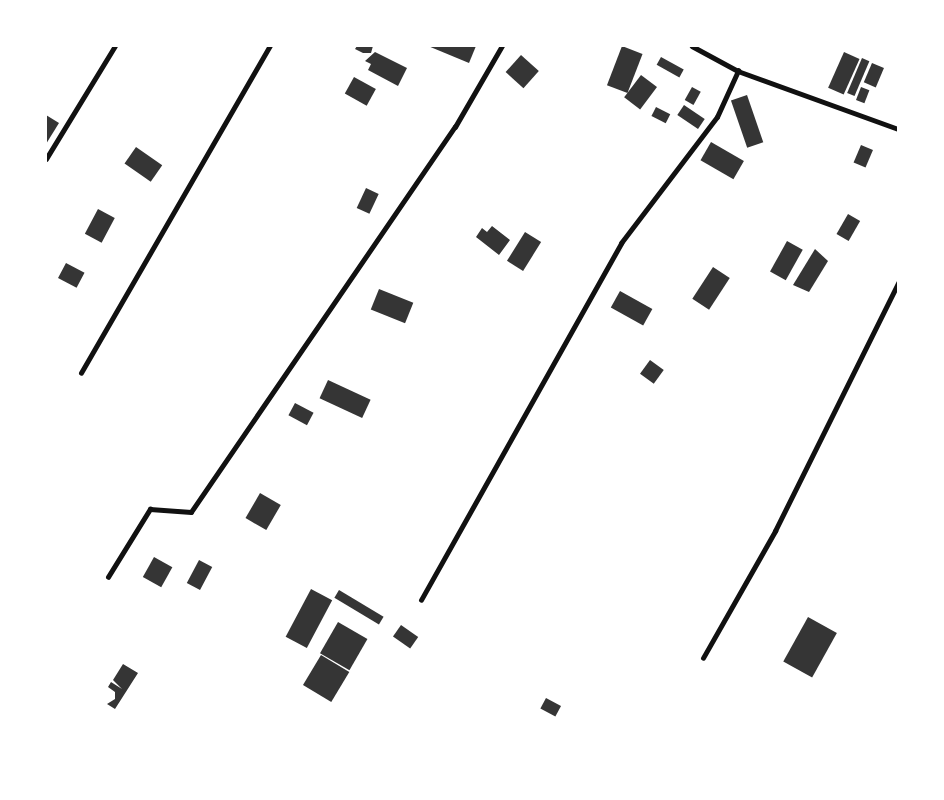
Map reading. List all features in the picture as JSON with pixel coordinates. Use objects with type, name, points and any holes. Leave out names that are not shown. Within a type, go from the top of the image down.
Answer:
[{"type":"street","points":[[46,159],[115,46]]},
{"type":"street","points":[[80,373],[270,46]]},
{"type":"street","points":[[108,578],[150,509],[191,512],[455,127],[502,46]]},
{"type":"street","points":[[692,46],[738,71],[898,129]]},
{"type":"street","points":[[421,600],[621,243],[717,117],[738,71]]},
{"type":"street","points":[[703,658],[775,531],[898,283]]},
{"type":"building","points":[[357,46],[373,46],[371,53],[363,53],[355,49]]},
{"type":"building","points":[[428,46],[476,46],[469,63]]},
{"type":"building","points":[[622,46],[643,54],[627,93],[607,85]]},
{"type":"building","points":[[375,52],[407,68],[398,86],[368,70],[371,64],[365,61]]},
{"type":"building","points":[[844,52],[860,59],[844,95],[828,88]]},
{"type":"building","points":[[521,55],[539,71],[523,88],[506,72]]},
{"type":"building","points":[[661,57],[684,70],[679,77],[657,65]]},
{"type":"building","points":[[862,58],[869,61],[855,96],[847,93]]},
{"type":"building","points":[[872,63],[884,68],[876,87],[864,82]]},
{"type":"building","points":[[641,75],[657,87],[640,109],[624,97]]},
{"type":"building","points":[[354,77],[376,89],[367,106],[345,94]]},
{"type":"building","points":[[692,87],[701,92],[693,105],[685,100]]},
{"type":"building","points":[[861,87],[869,90],[864,103],[856,100]]},
{"type":"building","points":[[747,95],[763,142],[747,148],[731,101]]},
{"type":"building","points":[[684,105],[705,119],[698,129],[677,115]]},
{"type":"building","points":[[656,107],[670,114],[666,123],[651,116]]},
{"type":"building","points":[[46,115],[59,123],[46,144]]},
{"type":"building","points":[[711,142],[744,161],[733,179],[700,160]]},
{"type":"building","points":[[861,145],[873,150],[866,168],[854,162]]},
{"type":"building","points":[[136,147],[162,165],[151,182],[125,163]]},
{"type":"building","points":[[366,188],[379,194],[369,214],[357,208]]},
{"type":"building","points":[[98,209],[115,218],[102,243],[85,234]]},
{"type":"building","points":[[848,214],[860,221],[849,241],[836,234]]},
{"type":"building","points":[[492,226],[510,240],[499,255],[476,237],[482,228],[487,232]]},
{"type":"building","points":[[525,232],[541,242],[523,271],[507,261]]},
{"type":"building","points":[[787,241],[803,250],[786,280],[770,272]]},
{"type":"building","points":[[815,249],[828,261],[809,292],[793,285]]},
{"type":"building","points":[[66,263],[85,273],[77,288],[58,278]]},
{"type":"building","points":[[713,267],[730,278],[709,310],[692,299]]},
{"type":"building","points":[[379,289],[413,303],[405,323],[371,309]]},
{"type":"building","points":[[620,291],[652,309],[643,326],[611,308]]},
{"type":"building","points":[[650,360],[664,370],[654,384],[640,374]]},
{"type":"building","points":[[328,380],[371,400],[362,418],[320,398]]},
{"type":"building","points":[[295,403],[314,413],[307,425],[288,415]]},
{"type":"building","points":[[260,493],[281,505],[266,530],[246,518]]},
{"type":"building","points":[[154,557],[172,567],[161,587],[143,577]]},
{"type":"building","points":[[199,560],[212,567],[200,590],[187,583]]},
{"type":"building","points":[[311,589],[332,600],[307,648],[286,637]]},
{"type":"building","points":[[339,590],[384,617],[379,624],[334,598]]},
{"type":"building","points":[[808,617],[837,633],[812,678],[783,662]]},
{"type":"building","points":[[338,622],[367,639],[349,670],[320,653]]},
{"type":"building","points":[[401,625],[418,637],[410,649],[393,636]]},
{"type":"building","points":[[321,655],[349,672],[331,702],[303,685]]},
{"type":"building","points":[[123,664],[138,673],[115,709],[107,704],[115,699],[115,692],[108,687],[111,682],[122,689],[113,680]]},
{"type":"building","points":[[546,698],[561,706],[555,717],[540,709]]}]
